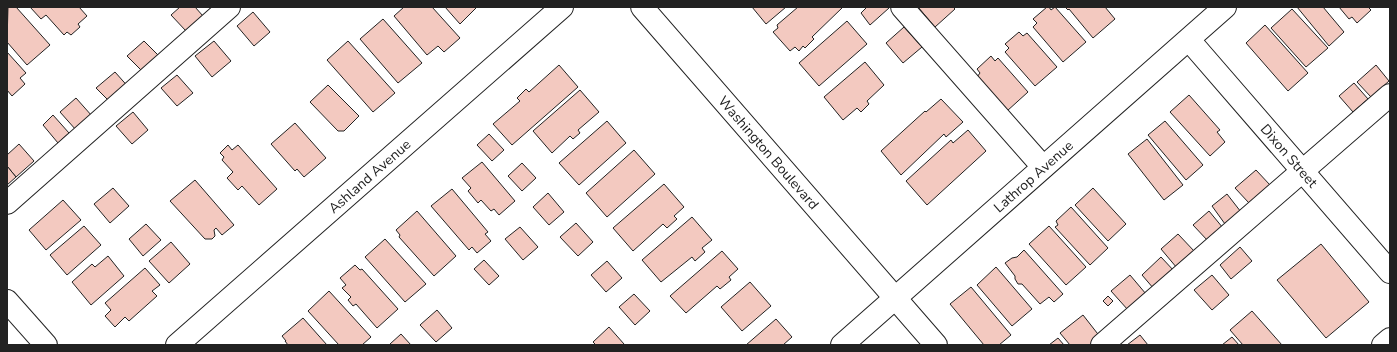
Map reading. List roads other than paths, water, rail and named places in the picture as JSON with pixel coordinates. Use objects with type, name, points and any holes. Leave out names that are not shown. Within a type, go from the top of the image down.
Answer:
[{"type":"street","points":[[7,203],[229,7]]},
{"type":"street","name":"Ashland Avenue","points":[[178,345],[562,7]]},
{"type":"street","name":"Washington Boulevard","points":[[642,7],[936,345]]},
{"type":"street","points":[[902,7],[1044,168]]},
{"type":"street","name":"Lathrop Avenue","points":[[842,345],[1225,7]]},
{"type":"street","name":"Dixon Street","points":[[1189,40],[1390,272]]},
{"type":"street","points":[[1102,345],[1390,95]]},
{"type":"street","points":[[7,301],[46,345]]},
{"type":"street","points":[[1384,345],[1390,339]]}]
